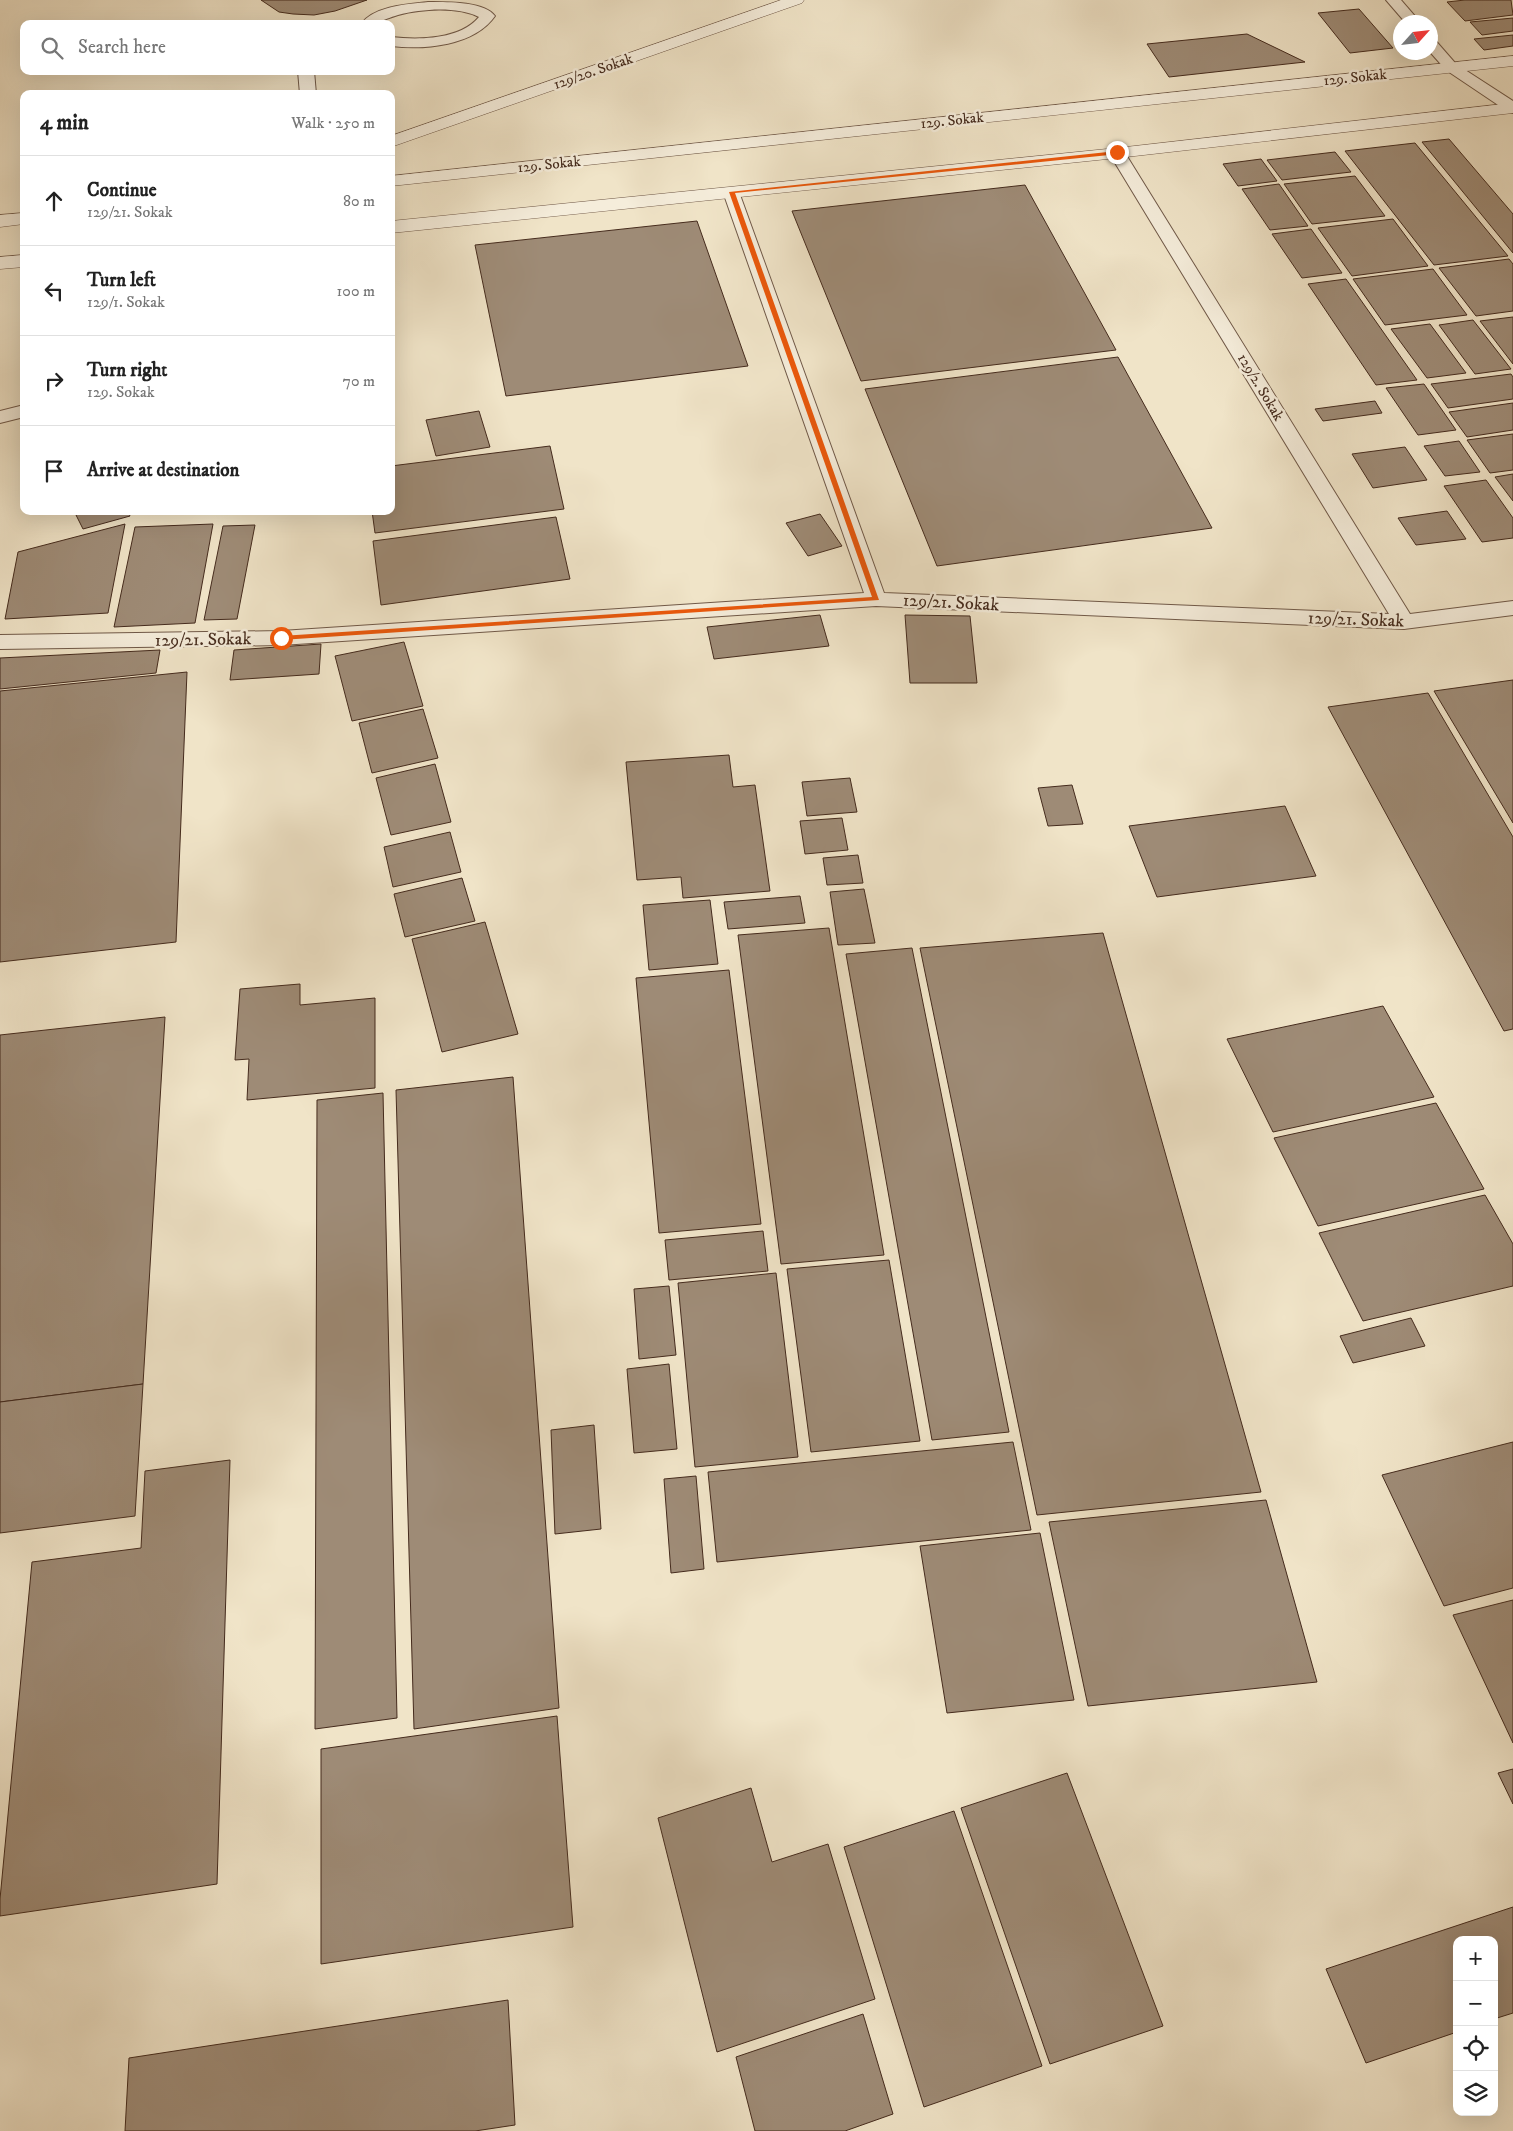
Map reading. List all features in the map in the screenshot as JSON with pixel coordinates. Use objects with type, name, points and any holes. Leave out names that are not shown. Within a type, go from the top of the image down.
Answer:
[{"type":"street","name":"129/20. Sokak","points":[[395,141],[796,0]]},
{"type":"street","name":"129. Sokak","points":[[395,181],[1451,66],[1513,61]]},
{"type":"street","points":[[395,227],[1117,152],[1513,108]]},
{"type":"street","points":[[0,220],[20,218]]},
{"type":"street","points":[[0,263],[20,261]]},
{"type":"lane","points":[[1393,0],[1407,15]]},
{"type":"lane","points":[[373,20],[392,10],[438,2],[479,8],[488,16],[478,26],[450,38],[412,44],[395,42]]},
{"type":"lane","points":[[1438,52],[1451,66],[1513,108]]},
{"type":"lane","points":[[306,75],[308,90]]},
{"type":"lane","name":"129/2. Sokak","points":[[1117,152],[1404,622]]},
{"type":"lane","points":[[731,192],[876,599]]},
{"type":"lane","points":[[0,417],[20,412]]},
{"type":"lane","name":"129/21. Sokak","points":[[0,642],[281,638],[876,599],[1404,622],[1513,608]]},
{"type":"building","points":[[261,0],[367,0],[335,11],[314,15],[279,12]]},
{"type":"building","points":[[1511,0],[1513,15],[1465,21],[1447,2]]},
{"type":"building","points":[[1359,9],[1393,48],[1350,53],[1318,13]]},
{"type":"building","points":[[1513,18],[1513,31],[1482,35],[1470,22]]},
{"type":"building","points":[[1247,34],[1305,62],[1169,77],[1147,44]]},
{"type":"building","points":[[1513,35],[1513,46],[1484,50],[1474,39]]},
{"type":"building","points":[[1449,139],[1513,214],[1513,253],[1422,142]]},
{"type":"building","points":[[1415,143],[1508,256],[1434,265],[1345,151]]},
{"type":"building","points":[[1335,152],[1351,172],[1282,180],[1267,160]]},
{"type":"building","points":[[1261,159],[1277,181],[1238,186],[1223,164]]},
{"type":"building","points":[[1355,176],[1385,216],[1312,224],[1284,184]]},
{"type":"building","points":[[1279,184],[1308,226],[1270,230],[1242,189]]},
{"type":"building","points":[[1025,185],[1116,350],[861,381],[792,211]]},
{"type":"building","points":[[1393,219],[1428,266],[1352,276],[1318,228]]},
{"type":"building","points":[[697,221],[748,366],[506,396],[475,245]]},
{"type":"building","points":[[1311,229],[1342,273],[1302,278],[1272,234]]},
{"type":"building","points":[[1509,259],[1513,264],[1513,311],[1476,316],[1439,268]]},
{"type":"building","points":[[1433,269],[1467,315],[1385,325],[1353,279]]},
{"type":"building","points":[[1346,279],[1417,380],[1376,385],[1308,284]]},
{"type":"building","points":[[1513,317],[1513,364],[1480,321]]},
{"type":"building","points":[[1473,320],[1511,369],[1475,374],[1439,325]]},
{"type":"building","points":[[1430,324],[1466,373],[1427,378],[1391,329]]},
{"type":"building","points":[[1118,357],[1212,528],[937,566],[865,389]]},
{"type":"building","points":[[1511,374],[1513,377],[1513,399],[1448,408],[1431,384]]},
{"type":"building","points":[[1424,384],[1456,430],[1418,435],[1386,388]]},
{"type":"building","points":[[1375,401],[1382,413],[1323,421],[1315,409]]},
{"type":"building","points":[[1513,403],[1513,430],[1467,437],[1449,412]]},
{"type":"building","points":[[479,411],[490,447],[436,456],[426,420]]},
{"type":"building","points":[[1513,434],[1513,470],[1490,473],[1467,440]]},
{"type":"building","points":[[1459,441],[1480,472],[1445,476],[1424,446]]},
{"type":"building","points":[[550,446],[564,509],[375,533],[373,515],[395,515],[395,465]]},
{"type":"building","points":[[1405,447],[1427,480],[1373,488],[1352,454]]},
{"type":"building","points":[[1513,474],[1513,501],[1495,477]]},
{"type":"building","points":[[1486,480],[1513,518],[1513,538],[1482,542],[1444,486]]},
{"type":"building","points":[[1447,511],[1466,539],[1416,545],[1398,518]]},
{"type":"building","points":[[820,514],[842,546],[808,556],[786,523]]},
{"type":"building","points":[[76,515],[130,516],[83,529]]},
{"type":"building","points":[[556,517],[570,579],[381,605],[373,541]]},
{"type":"building","points":[[125,524],[108,613],[5,619],[18,552]]},
{"type":"building","points":[[213,524],[195,623],[114,627],[135,527]]},
{"type":"building","points":[[255,525],[237,619],[204,620],[223,526]]},
{"type":"building","points":[[820,615],[829,646],[714,659],[707,627]]},
{"type":"building","points":[[905,615],[970,616],[977,683],[910,683]]},
{"type":"building","points":[[404,642],[423,706],[352,721],[335,656]]},
{"type":"building","points":[[321,644],[319,674],[230,680],[234,650]]},
{"type":"building","points":[[160,650],[156,673],[0,689],[0,658]]},
{"type":"building","points":[[187,672],[176,942],[0,962],[0,691]]},
{"type":"building","points":[[1513,680],[1513,823],[1434,691]]},
{"type":"building","points":[[1428,693],[1513,837],[1513,1029],[1504,1031],[1328,707]]},
{"type":"building","points":[[423,709],[438,758],[372,773],[359,723]]},
{"type":"building","points":[[729,755],[733,787],[755,785],[770,891],[683,898],[681,877],[637,880],[626,762]]},
{"type":"building","points":[[435,764],[451,822],[391,835],[376,778]]},
{"type":"building","points":[[850,778],[857,812],[807,816],[802,782]]},
{"type":"building","points":[[1072,785],[1083,824],[1048,826],[1038,788]]},
{"type":"building","points":[[1285,806],[1316,876],[1157,897],[1129,826]]},
{"type":"building","points":[[842,818],[848,850],[805,854],[800,821]]},
{"type":"building","points":[[450,832],[461,872],[393,887],[384,847]]},
{"type":"building","points":[[858,855],[863,883],[827,885],[823,858]]},
{"type":"building","points":[[462,878],[475,921],[405,937],[394,894]]},
{"type":"building","points":[[864,889],[875,943],[838,945],[830,892]]},
{"type":"building","points":[[800,896],[805,923],[728,929],[724,902]]},
{"type":"building","points":[[710,900],[718,964],[649,970],[643,905]]},
{"type":"building","points":[[485,922],[518,1034],[442,1052],[412,939]]},
{"type":"building","points":[[829,928],[884,1255],[781,1264],[738,935]]},
{"type":"building","points":[[1103,933],[1261,1492],[1037,1515],[920,948]]},
{"type":"building","points":[[912,948],[1009,1432],[932,1440],[846,954]]},
{"type":"building","points":[[729,970],[761,1224],[659,1233],[636,978]]},
{"type":"building","points":[[300,984],[300,1005],[375,998],[375,1088],[247,1100],[249,1059],[235,1060],[240,989]]},
{"type":"building","points":[[1383,1006],[1434,1097],[1273,1132],[1227,1039]]},
{"type":"building","points":[[165,1017],[143,1384],[0,1402],[0,1035]]},
{"type":"building","points":[[513,1077],[559,1708],[414,1729],[396,1090]]},
{"type":"building","points":[[383,1093],[397,1718],[315,1729],[317,1100]]},
{"type":"building","points":[[1436,1103],[1484,1189],[1318,1226],[1274,1138]]},
{"type":"building","points":[[1485,1195],[1513,1244],[1513,1286],[1363,1321],[1319,1233]]},
{"type":"building","points":[[763,1231],[768,1271],[669,1280],[665,1240]]},
{"type":"building","points":[[889,1260],[920,1441],[811,1452],[787,1269]]},
{"type":"building","points":[[776,1273],[798,1457],[695,1467],[678,1283]]},
{"type":"building","points":[[669,1286],[676,1355],[639,1359],[634,1289]]},
{"type":"building","points":[[1411,1318],[1425,1346],[1353,1363],[1340,1336]]},
{"type":"building","points":[[669,1364],[677,1449],[634,1453],[627,1369]]},
{"type":"building","points":[[143,1384],[135,1516],[0,1533],[0,1402]]},
{"type":"building","points":[[594,1425],[601,1529],[555,1534],[551,1430]]},
{"type":"building","points":[[1013,1442],[1031,1530],[717,1562],[708,1472]]},
{"type":"building","points":[[1513,1442],[1513,1588],[1444,1606],[1382,1475]]},
{"type":"building","points":[[230,1460],[217,1884],[0,1916],[0,1899],[32,1562],[141,1548],[145,1471]]},
{"type":"building","points":[[696,1476],[704,1569],[671,1573],[664,1479]]},
{"type":"building","points":[[1266,1500],[1317,1682],[1088,1706],[1049,1522]]},
{"type":"building","points":[[1040,1533],[1074,1700],[947,1713],[920,1546]]},
{"type":"building","points":[[1513,1600],[1513,1743],[1453,1615]]},
{"type":"building","points":[[557,1716],[573,1927],[321,1964],[321,1749]]},
{"type":"building","points":[[1513,1769],[1513,1804],[1498,1773]]},
{"type":"building","points":[[1067,1773],[1163,2026],[1050,2064],[961,1808]]},
{"type":"building","points":[[751,1788],[772,1862],[828,1844],[875,1999],[717,2052],[658,1818]]},
{"type":"building","points":[[954,1811],[1042,2066],[924,2107],[844,1847]]},
{"type":"building","points":[[1513,1907],[1513,2013],[1498,2018],[1498,1936],[1453,1936],[1453,2033],[1366,2063],[1326,1969]]},
{"type":"building","points":[[508,2000],[515,2125],[475,2131],[125,2131],[129,2058]]},
{"type":"building","points":[[863,2014],[893,2114],[845,2131],[755,2131],[736,2057]]},
{"type":"route","points":[[281,638],[876,599],[731,192],[1117,152]]}]
